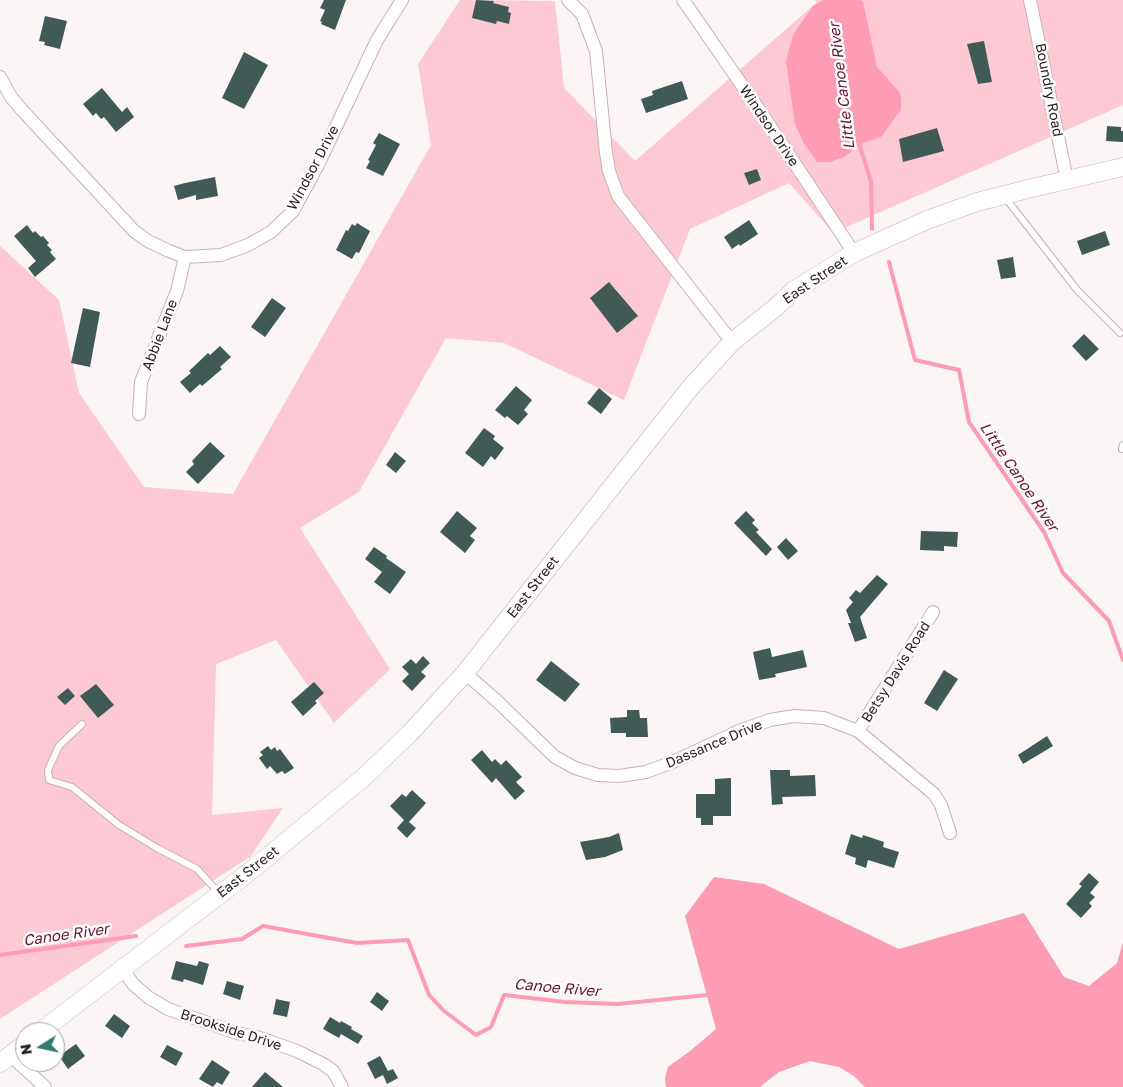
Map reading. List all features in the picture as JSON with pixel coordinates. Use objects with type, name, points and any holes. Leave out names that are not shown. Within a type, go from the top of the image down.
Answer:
[{"type":"street","name":"Windsor Drive","points":[[0,77],[11,97],[22,110],[134,231],[148,241],[185,256],[221,255],[248,246],[271,232],[293,211],[317,167],[377,40],[402,0]]},
{"type":"street","points":[[568,0],[582,14],[596,51],[606,154],[609,171],[618,196],[732,342]]},
{"type":"street","name":"Windsor Drive","points":[[683,0],[762,114],[854,254]]},
{"type":"street","name":"Boundry Road","points":[[1030,0],[1067,180]]},
{"type":"street","name":"East Street","points":[[53,1022],[299,832],[363,778],[410,733],[465,673],[639,450],[690,388],[732,342],[793,291],[854,254],[927,220],[977,202],[1123,167]]},
{"type":"street","name":"Abbie Lane","points":[[139,414],[142,382],[177,291],[185,256]]},
{"type":"street","name":"Betsy Davis Road","points":[[858,732],[934,612]]},
{"type":"street","name":"Dassance Drive","points":[[465,673],[555,757],[575,768],[598,775],[619,776],[646,772],[673,762],[753,725],[794,716],[824,718],[858,732],[934,794],[941,805],[950,833]]},
{"type":"street","name":"Brookside Drive","points":[[122,968],[134,984],[148,997],[168,1009],[237,1033],[298,1051],[333,1071],[342,1087]]},
{"type":"street","points":[[5,1059],[46,1087]]},
{"type":"lane","points":[[1004,196],[1078,291],[1120,333]]},
{"type":"lane","points":[[82,724],[59,746],[48,770],[49,780],[72,787],[119,825],[197,869],[220,894]]},
{"type":"shaded area","points":[[460,0],[555,1],[564,88],[635,161],[816,3],[815,0],[1123,0],[1123,105],[833,233],[789,183],[690,229],[624,400],[504,343],[446,338],[359,492],[300,528],[390,669],[334,723],[276,640],[216,664],[212,815],[283,808],[251,856],[0,1019],[0,246],[59,300],[79,393],[144,487],[233,494],[431,145],[418,64]]},
{"type":"water","points":[[823,0],[860,0],[863,2],[877,67],[901,94],[901,110],[881,137],[863,143],[844,157],[830,162],[817,162],[803,142],[795,124],[786,61],[793,35],[813,6]]},
{"type":"water","points":[[714,877],[764,884],[899,949],[1024,913],[1064,977],[1089,986],[1117,963],[1123,942],[1123,1087],[865,1087],[854,1076],[839,1067],[810,1061],[779,1072],[760,1087],[666,1087],[665,1078],[668,1067],[716,1029],[685,916]]},
{"type":"building","points":[[324,0],[346,0],[335,30],[321,24],[322,22],[320,21],[325,10],[320,8]]},
{"type":"building","points":[[476,0],[494,1],[493,3],[509,7],[508,12],[511,13],[509,24],[497,21],[496,24],[472,18]]},
{"type":"building","points":[[45,16],[67,21],[60,49],[44,45],[45,42],[39,41]]},
{"type":"building","points":[[984,41],[992,82],[978,84],[967,44]]},
{"type":"building","points":[[244,52],[268,65],[244,109],[222,98]]},
{"type":"building","points":[[682,81],[688,99],[646,113],[641,99],[653,95],[652,91]]},
{"type":"building","points":[[102,88],[122,112],[127,107],[134,117],[116,132],[104,117],[101,119],[96,113],[93,116],[83,104]]},
{"type":"building","points":[[1107,126],[1121,127],[1123,142],[1106,141]]},
{"type":"building","points":[[937,128],[944,151],[903,162],[899,139]]},
{"type":"building","points":[[379,133],[400,144],[383,176],[366,168],[376,145],[373,143]]},
{"type":"building","points":[[757,169],[761,180],[749,185],[744,173]]},
{"type":"building","points":[[215,177],[218,196],[196,200],[196,195],[178,200],[174,186]]},
{"type":"building","points":[[749,220],[758,234],[732,249],[724,237]]},
{"type":"building","points":[[357,223],[370,231],[359,253],[356,252],[352,259],[336,250],[346,230],[348,231],[352,224],[355,226]]},
{"type":"building","points":[[27,225],[33,233],[35,231],[41,237],[43,236],[49,243],[47,245],[52,250],[50,252],[56,259],[35,277],[28,268],[36,261],[14,236]]},
{"type":"building","points":[[1105,231],[1110,245],[1082,255],[1077,241]]},
{"type":"building","points":[[1013,257],[1016,277],[1001,279],[997,260]]},
{"type":"building","points":[[609,282],[638,316],[617,333],[590,298]]},
{"type":"building","points":[[272,298],[286,308],[265,337],[251,327]]},
{"type":"building","points":[[83,308],[100,312],[90,367],[71,363]]},
{"type":"building","points":[[1084,334],[1099,349],[1086,361],[1072,346]]},
{"type":"building","points":[[220,346],[231,357],[220,367],[222,369],[202,386],[200,384],[190,393],[180,382],[191,373],[189,371],[208,353],[210,355]]},
{"type":"building","points":[[516,386],[532,400],[524,410],[528,414],[518,425],[507,416],[505,418],[495,410]]},
{"type":"building","points":[[599,388],[612,399],[601,414],[587,403]]},
{"type":"building","points":[[484,428],[495,436],[493,439],[504,448],[495,460],[491,456],[483,467],[465,453]]},
{"type":"building","points":[[210,442],[225,456],[198,484],[186,472],[194,464],[192,461]]},
{"type":"building","points":[[395,452],[406,461],[396,473],[386,465]]},
{"type":"building","points":[[457,511],[477,528],[470,536],[475,540],[465,553],[440,532]]},
{"type":"building","points":[[746,511],[755,520],[752,523],[759,530],[756,532],[772,549],[766,556],[734,523]]},
{"type":"building","points":[[921,531],[958,532],[957,547],[944,546],[944,551],[920,550]]},
{"type":"building","points":[[786,538],[798,551],[788,560],[777,547]]},
{"type":"building","points":[[374,547],[406,572],[390,594],[374,582],[382,572],[365,559]]},
{"type":"building","points":[[877,575],[888,584],[860,617],[867,638],[855,642],[848,623],[851,623],[846,610],[853,602],[849,598],[856,590],[860,593]]},
{"type":"building","points":[[770,648],[772,657],[803,650],[807,667],[775,674],[776,677],[759,680],[753,652]]},
{"type":"building","points":[[423,656],[430,663],[421,672],[426,676],[412,691],[402,681],[409,674],[402,667],[411,659],[416,664]]},
{"type":"building","points":[[551,661],[580,684],[565,702],[536,680]]},
{"type":"building","points":[[944,670],[958,679],[937,711],[924,703]]},
{"type":"building","points":[[314,682],[324,693],[315,701],[317,703],[303,716],[291,702]]},
{"type":"building","points":[[96,684],[114,705],[98,718],[80,696]]},
{"type":"building","points":[[68,688],[75,696],[65,705],[57,697]]},
{"type":"building","points":[[627,710],[639,710],[640,718],[647,718],[648,737],[626,737],[626,733],[611,733],[610,718],[627,717]]},
{"type":"building","points":[[1047,736],[1053,746],[1023,764],[1018,755]]},
{"type":"building","points":[[268,746],[271,750],[275,747],[277,751],[280,749],[294,768],[285,774],[282,771],[277,774],[270,766],[267,769],[259,758],[263,755],[260,752]]},
{"type":"building","points":[[482,750],[492,762],[495,759],[501,765],[506,760],[522,777],[516,782],[525,791],[515,800],[496,778],[492,783],[471,760]]},
{"type":"building","points":[[770,770],[790,770],[790,776],[815,775],[816,796],[782,797],[783,804],[772,805]]},
{"type":"building","points":[[731,778],[731,816],[713,816],[713,825],[701,825],[701,818],[696,818],[696,794],[715,794],[715,779]]},
{"type":"building","points":[[412,790],[426,803],[409,822],[416,828],[407,838],[397,828],[404,820],[390,806],[402,794],[406,797]]},
{"type":"building","points":[[619,833],[623,850],[605,857],[586,860],[580,842],[609,837]]},
{"type":"building","points":[[851,834],[862,838],[863,835],[884,842],[883,847],[899,852],[894,868],[868,860],[866,868],[855,864],[856,858],[845,854]]},
{"type":"building","points":[[1089,873],[1099,882],[1090,893],[1095,897],[1089,903],[1092,906],[1081,918],[1066,904],[1082,886],[1079,884]]},
{"type":"building","points":[[176,961],[197,966],[199,961],[209,964],[203,985],[184,979],[183,982],[171,979]]},
{"type":"building","points":[[227,981],[244,986],[240,1000],[223,994]]},
{"type":"building","points":[[377,992],[389,1001],[382,1011],[370,1002]]},
{"type":"building","points":[[276,999],[290,1002],[287,1017],[273,1014]]},
{"type":"building","points":[[114,1014],[130,1026],[122,1038],[105,1026]]},
{"type":"building","points":[[330,1017],[352,1027],[351,1029],[363,1036],[358,1044],[341,1034],[339,1038],[323,1029]]},
{"type":"building","points":[[76,1044],[85,1056],[68,1069],[65,1065],[65,1052]]},
{"type":"building","points":[[167,1045],[183,1053],[176,1066],[160,1057]]},
{"type":"building","points":[[380,1056],[388,1071],[393,1069],[398,1078],[387,1084],[383,1075],[375,1079],[367,1063]]},
{"type":"building","points":[[212,1060],[230,1072],[222,1085],[217,1082],[213,1087],[199,1079]]},
{"type":"building","points":[[265,1072],[283,1087],[252,1087]]},
{"type":"waterway","name":"Little Canoe River","points":[[859,143],[871,182],[872,229]]},
{"type":"waterway","name":"Little Canoe River","points":[[889,262],[915,360],[959,370],[969,422],[1044,532],[1063,573],[1109,621],[1123,660]]},
{"type":"waterway","name":"Canoe River","points":[[186,946],[242,939],[263,926],[357,943],[408,940],[429,995],[444,1011],[476,1035],[491,1027],[504,995],[565,1002],[618,1004],[707,995]]},
{"type":"waterway","name":"Canoe River","points":[[0,955],[136,936]]}]
